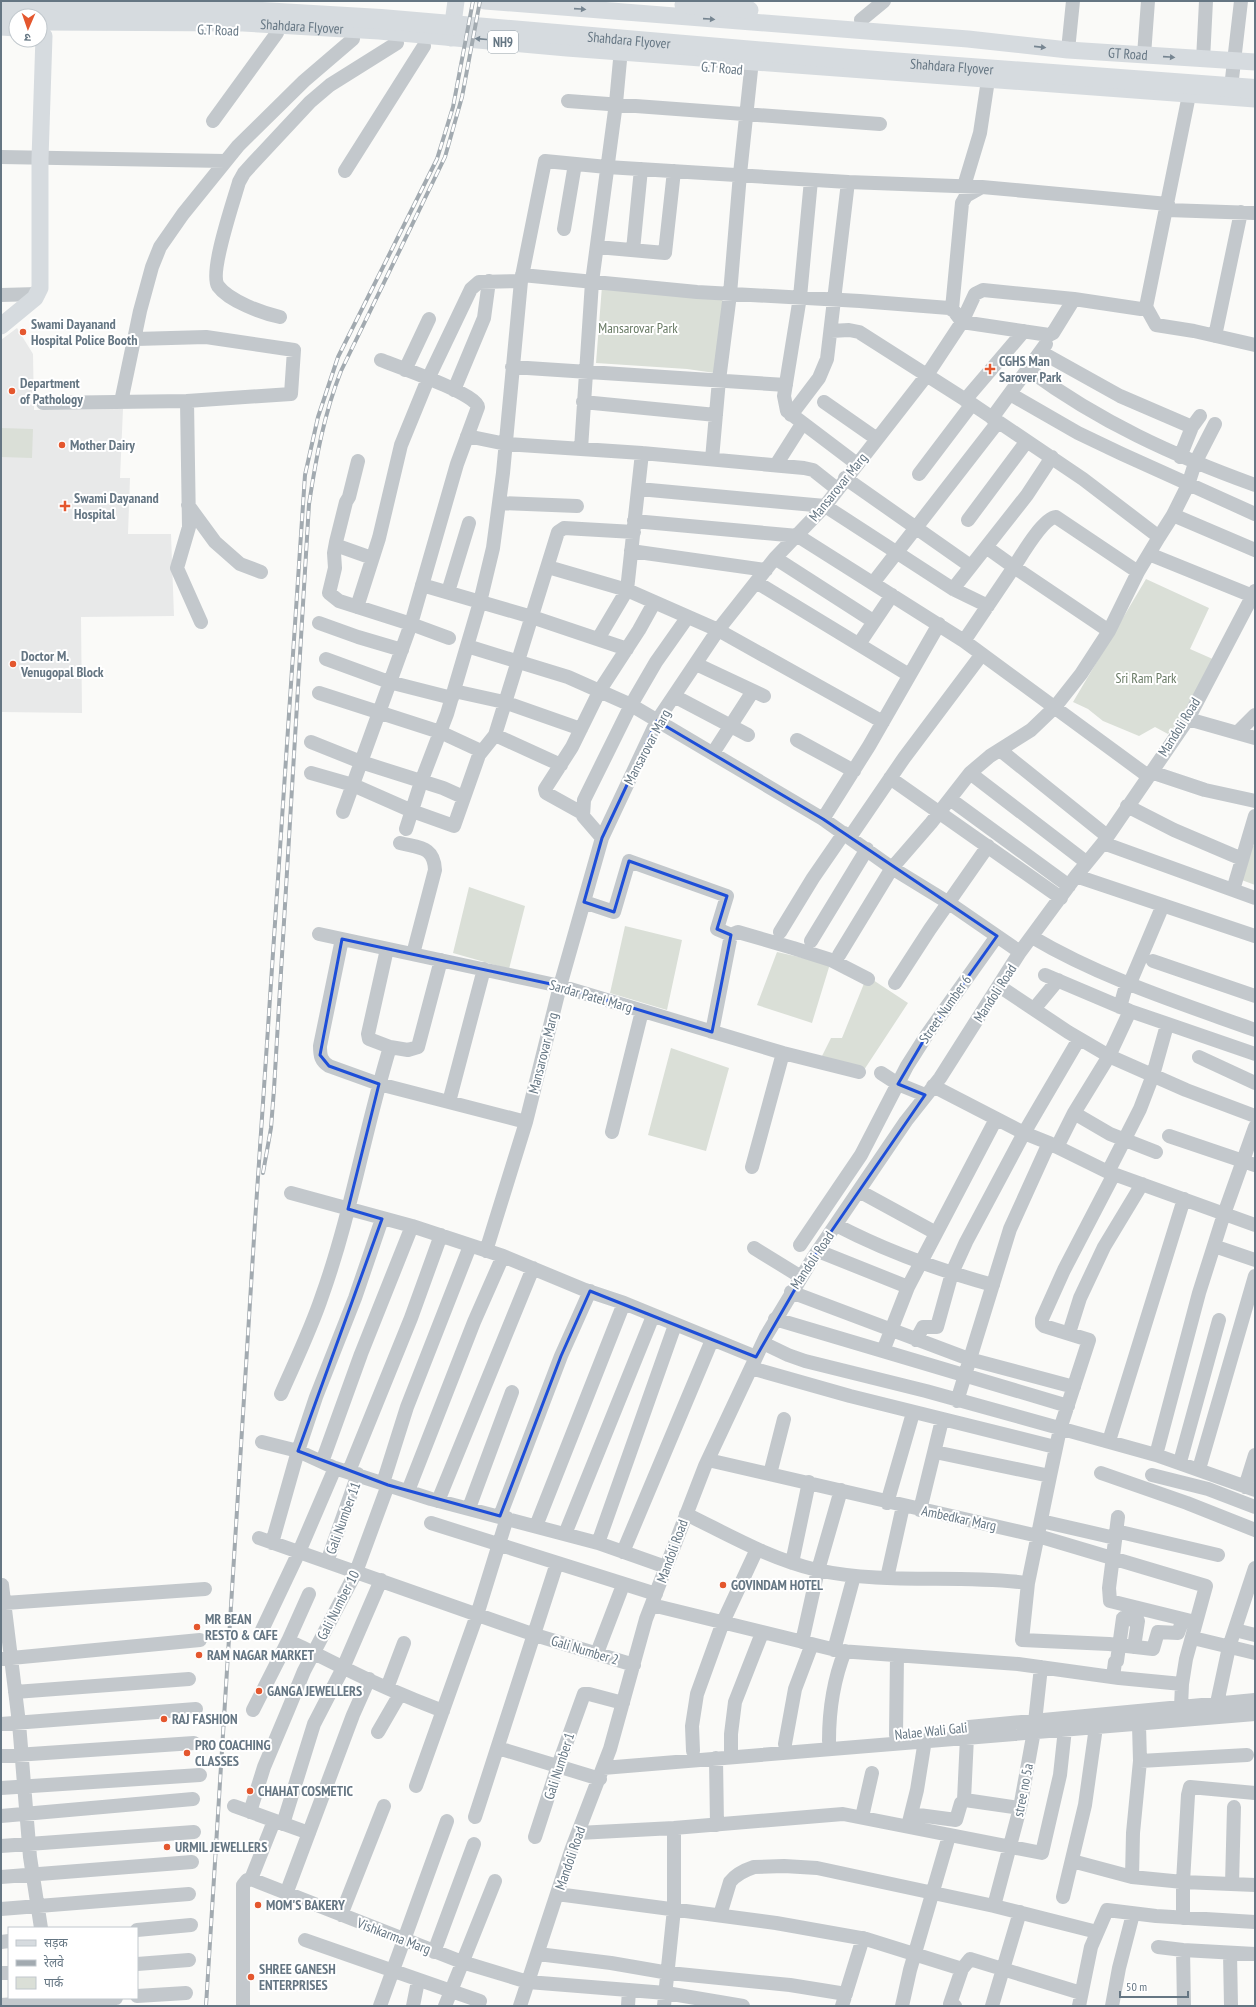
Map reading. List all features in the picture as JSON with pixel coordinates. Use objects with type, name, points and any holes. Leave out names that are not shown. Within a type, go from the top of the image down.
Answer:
[{"type":"highway","name":"Shahdara Flyover","points":[[268,1],[1255,77]]},
{"type":"highway","name":"Shahdara Flyover","points":[[1,12],[245,12],[381,19],[842,59],[1255,89]]},
{"type":"main road","points":[[48,28],[58,28],[61,23],[61,1]]},
{"type":"main road","name":"G.T Road","points":[[58,28],[92,31],[172,29],[277,33],[424,46],[446,44],[451,40],[456,1]]},
{"type":"main road","name":"Shahdara Flyover","points":[[485,1],[1001,42]]},
{"type":"main road","name":"G.T Road","points":[[510,1],[507,6],[504,33],[505,42],[509,48],[620,60],[971,87],[978,79]]},
{"type":"main road","points":[[624,1],[960,28],[1001,42]]},
{"type":"main road","name":"Shahdara Flyover","points":[[48,28],[243,23],[372,31],[1189,95]]},
{"type":"main road","name":"GT Road","points":[[1001,42],[1068,50],[1202,60],[1234,60],[1255,62]]},
{"type":"main road","points":[[1,326],[38,294],[40,288],[41,48]]},
{"type":"main road","points":[[1189,95],[1255,99]]},
{"type":"street","points":[[861,20],[884,1]]},
{"type":"street","points":[[1068,50],[1073,1]]},
{"type":"street","points":[[1144,55],[1148,1]]},
{"type":"street","points":[[1202,60],[1206,1]]},
{"type":"street","points":[[1230,98],[1241,1]]},
{"type":"street","points":[[213,121],[277,33]]},
{"type":"street","points":[[121,402],[136,339],[140,311],[152,267],[160,247],[183,214],[225,161],[304,81],[353,39]]},
{"type":"street","points":[[280,317],[249,307],[224,291],[218,285],[215,278],[220,249],[239,182],[253,163],[310,102],[330,85],[397,43]]},
{"type":"street","points":[[345,171],[424,46]]},
{"type":"street","points":[[581,449],[592,282],[616,103],[620,60]]},
{"type":"street","points":[[712,459],[719,380],[730,294],[746,114],[752,70]]},
{"type":"street","points":[[964,186],[980,133],[978,79]]},
{"type":"street","points":[[1189,95],[1146,307],[1156,325],[1255,345]]},
{"type":"street","points":[[568,101],[616,103],[880,124]]},
{"type":"street","points":[[1,157],[40,159],[225,161]]},
{"type":"street","points":[[406,829],[421,782],[453,694],[480,602],[493,548],[500,503],[521,278],[545,161],[607,167],[740,174],[811,180],[982,187],[1167,207],[1248,212],[1215,336]]},
{"type":"street","points":[[564,229],[575,164]]},
{"type":"street","points":[[633,250],[641,169]]},
{"type":"street","points":[[597,247],[665,253],[674,171]]},
{"type":"street","points":[[811,180],[800,297],[786,385],[785,407],[796,419],[857,464]]},
{"type":"street","points":[[776,465],[796,419],[824,369],[831,331],[848,182]]},
{"type":"street","points":[[982,187],[966,196],[962,203],[952,309],[962,322],[1047,335],[1053,333]]},
{"type":"street","points":[[357,607],[381,533],[401,445],[428,378],[471,289],[475,284],[521,278],[592,282],[730,294],[835,299],[952,309]]},
{"type":"street","points":[[454,390],[483,323],[489,281]]},
{"type":"street","name":"Mansarovar Marg","points":[[486,1251],[526,1122],[560,986],[602,838],[658,721],[718,630],[775,558],[798,536],[825,506],[927,375],[962,322],[975,294],[983,290],[1074,299],[1141,310],[1146,307]]},
{"type":"street","points":[[1,295],[38,294]]},
{"type":"street","points":[[873,583],[995,420],[1010,394],[1029,370],[1074,299]]},
{"type":"street","points":[[405,370],[429,319]]},
{"type":"street","points":[[831,331],[849,330],[859,332],[1027,440],[1083,479],[1159,537]]},
{"type":"street","points":[[919,474],[968,402],[1024,331]]},
{"type":"street","points":[[43,403],[187,401],[291,394],[294,350],[206,337],[136,339]]},
{"type":"street","points":[[1041,352],[1120,396],[1196,422],[1180,457]]},
{"type":"street","points":[[343,812],[411,624],[467,436],[478,404],[454,390],[428,378],[381,360]]},
{"type":"street","points":[[512,367],[786,385]]},
{"type":"street","points":[[1029,370],[1114,425],[1180,457],[1254,481]]},
{"type":"street","points":[[1010,394],[1078,433],[1188,485],[1255,514]]},
{"type":"street","points":[[187,401],[189,527],[177,568],[201,622]]},
{"type":"street","points":[[583,402],[716,415]]},
{"type":"street","points":[[824,402],[877,439]]},
{"type":"street","points":[[839,955],[892,868],[970,773],[1000,750],[1030,730],[1055,707],[1081,674],[1108,631],[1138,572],[1173,515],[1188,485],[1195,463],[1215,424]]},
{"type":"street","points":[[467,436],[506,444],[712,459],[813,470],[916,526],[969,565]]},
{"type":"street","points":[[968,520],[1027,440]]},
{"type":"street","points":[[598,639],[627,590],[642,454]]},
{"type":"street","points":[[953,589],[969,565],[986,547],[1027,494],[1052,458]]},
{"type":"street","points":[[358,461],[349,497],[346,502],[334,553],[334,576],[329,593],[339,601],[449,638]]},
{"type":"street","points":[[638,489],[825,506],[895,553],[953,589],[988,606]]},
{"type":"street","points":[[500,503],[577,506]]},
{"type":"street","points":[[188,505],[215,542],[240,564],[261,572]]},
{"type":"street","points":[[1173,515],[1255,550]]},
{"type":"street","points":[[964,641],[1035,536],[1054,516],[1103,547],[1138,572]]},
{"type":"street","points":[[448,592],[469,523]]},
{"type":"street","points":[[311,773],[353,785],[453,827],[481,750],[495,735],[517,660],[558,534],[561,529],[634,527],[798,536],[939,624],[1150,774],[1204,790],[1255,801]]},
{"type":"street","points":[[341,547],[372,558]]},
{"type":"street","points":[[986,547],[1108,631]]},
{"type":"street","points":[[632,551],[766,570]]},
{"type":"street","points":[[1149,554],[1254,594]]},
{"type":"street","points":[[775,558],[873,621]]},
{"type":"street","points":[[548,567],[627,590],[687,618],[718,630],[883,722]]},
{"type":"street","points":[[756,582],[910,675]]},
{"type":"street","points":[[422,585],[532,617],[627,649]]},
{"type":"street","name":"Mandoli Road","points":[[520,2006],[578,1833],[603,1769],[646,1619],[708,1460],[762,1343],[800,1277],[929,1090],[1020,952],[1086,862],[1105,840],[1188,719],[1254,594]]},
{"type":"street","points":[[859,644],[873,621],[892,595]]},
{"type":"street","points":[[602,838],[582,813],[545,792],[545,789],[561,765],[581,729],[600,690],[627,649],[654,603]]},
{"type":"street","points":[[582,813],[584,800],[631,705],[656,662],[687,618]]},
{"type":"street","points":[[319,624],[402,650]]},
{"type":"street","points":[[823,819],[854,771],[939,624]]},
{"type":"street","points":[[467,646],[517,660],[568,677],[631,705],[823,819],[892,868],[949,903],[1020,952]]},
{"type":"street","points":[[780,932],[813,878],[847,835],[982,654]]},
{"type":"street","points":[[326,659],[389,682],[504,702],[581,729]]},
{"type":"street","points":[[696,664],[758,694],[732,726],[713,753]]},
{"type":"street","points":[[319,693],[440,732],[481,750]]},
{"type":"street","points":[[674,696],[748,734]]},
{"type":"street","points":[[1237,733],[1255,715]]},
{"type":"street","points":[[1188,719],[1255,738]]},
{"type":"street","points":[[495,735],[561,765]]},
{"type":"street","points":[[797,740],[854,771]]},
{"type":"street","points":[[311,742],[361,762],[443,788],[463,797]]},
{"type":"street","points":[[1000,750],[1105,840],[1255,898]]},
{"type":"street","points":[[970,773],[1086,862]]},
{"type":"street","points":[[890,778],[988,846],[1069,886],[1163,905],[1255,936]]},
{"type":"street","points":[[950,799],[1069,886]]},
{"type":"street","points":[[1127,806],[1174,830],[1242,859]]},
{"type":"street","points":[[1233,890],[1255,816]]},
{"type":"street","points":[[400,844],[423,849],[431,853],[435,859],[435,870],[413,954]]},
{"type":"street","points":[[895,983],[988,846]]},
{"type":"street","points":[[811,941],[867,849]]},
{"type":"street","points":[[584,902],[614,912],[629,861],[727,896],[717,929],[732,935],[738,932],[831,960],[868,979]]},
{"type":"street","points":[[957,1400],[1010,1229],[1053,1145],[1074,1114],[1109,1056],[1125,1009],[1128,983],[1163,905]]},
{"type":"street","name":"Sardar Patel Marg","points":[[319,934],[560,986],[783,1053],[859,1072]]},
{"type":"street","points":[[712,1032],[732,935]]},
{"type":"street","name":"Street Number 6","points":[[800,1245],[861,1155],[907,1066],[928,1033],[997,936]]},
{"type":"street","points":[[1032,937],[1059,953],[1128,983],[1255,1030]]},
{"type":"street","points":[[342,939],[320,1055],[323,1062],[329,1066],[379,1084],[526,1122]]},
{"type":"street","points":[[387,949],[368,1034],[369,1038],[375,1042],[390,1047],[408,1050],[418,1047],[441,960]]},
{"type":"street","points":[[1153,961],[1255,996]]},
{"type":"street","points":[[449,1102],[484,970]]},
{"type":"street","points":[[1034,1009],[1052,977],[1125,1009],[1255,1054]]},
{"type":"street","points":[[999,986],[1079,1039],[1109,1056],[1186,1090],[1255,1116]]},
{"type":"street","points":[[612,1132],[642,1011]]},
{"type":"street","points":[[1168,1025],[1153,1075],[1132,1127],[1123,1140],[1111,1173],[1042,1319],[1042,1324],[1044,1326],[1089,1340],[1055,1447],[1028,1583],[1022,1640],[1154,1648],[1158,1632],[1178,1633],[1183,1619]]},
{"type":"street","points":[[916,1340],[923,1327],[937,1327],[952,1273],[966,1242],[1024,1133],[1079,1039]]},
{"type":"street","points":[[281,1394],[322,1296],[348,1209],[379,1084],[390,1047]]},
{"type":"street","points":[[752,1167],[783,1053]]},
{"type":"street","points":[[1199,1057],[1255,1083]]},
{"type":"street","points":[[881,1073],[898,1084],[929,1090],[996,1119],[1111,1173],[1255,1225]]},
{"type":"street","points":[[1074,1114],[1123,1140],[1156,1152]]},
{"type":"street","points":[[883,1351],[908,1286],[996,1119]]},
{"type":"street","points":[[1156,1454],[1214,1246],[1224,1214],[1249,1163],[1255,1127]]},
{"type":"street","points":[[1169,1136],[1249,1163]]},
{"type":"street","points":[[1069,1333],[1080,1298],[1104,1247],[1142,1184]]},
{"type":"street","points":[[859,1191],[936,1233]]},
{"type":"street","points":[[291,1193],[412,1226],[503,1256],[590,1292],[624,1303],[675,1324],[712,1340],[753,1362],[912,1413],[1055,1447]]},
{"type":"street","points":[[1109,1441],[1184,1200]]},
{"type":"street","points":[[298,1451],[316,1397],[355,1298],[382,1218]]},
{"type":"street","points":[[836,1225],[877,1246],[952,1273],[993,1284]]},
{"type":"street","points":[[322,1462],[360,1354],[412,1226]]},
{"type":"street","points":[[262,1630],[299,1552],[348,1471],[411,1318],[441,1235]]},
{"type":"street","name":"Gali Number 10","points":[[250,1812],[264,1767],[304,1671],[356,1572],[385,1484],[407,1407],[470,1246]]},
{"type":"street","points":[[1214,1246],[1255,1260]]},
{"type":"street","points":[[754,1248],[800,1277]]},
{"type":"street","points":[[818,1251],[908,1286]]},
{"type":"street","points":[[408,1491],[474,1322],[503,1256]]},
{"type":"street","points":[[438,1500],[533,1268]]},
{"type":"street","points":[[1199,1469],[1255,1276]]},
{"type":"street","points":[[416,1786],[477,1615],[498,1545],[503,1517],[559,1362],[590,1292]]},
{"type":"street","points":[[791,1292],[969,1359],[1074,1387]]},
{"type":"street","points":[[536,1526],[624,1303]]},
{"type":"street","points":[[565,1534],[653,1316]]},
{"type":"street","points":[[775,1319],[1068,1406]]},
{"type":"street","points":[[1180,1462],[1219,1320]]},
{"type":"street","points":[[598,1543],[675,1324]]},
{"type":"street","points":[[623,1552],[712,1340]]},
{"type":"street","points":[[762,1343],[796,1359],[957,1400],[1156,1454],[1250,1489],[1255,1455]]},
{"type":"street","points":[[469,1508],[512,1392]]},
{"type":"street","points":[[887,1503],[912,1413]]},
{"type":"street","points":[[770,1474],[784,1419]]},
{"type":"street","points":[[920,1510],[942,1420]]},
{"type":"street","points":[[262,1442],[298,1451],[322,1462],[385,1484],[438,1500],[598,1543],[666,1567]]},
{"type":"street","name":"Gali Number 2","points":[[298,1451],[266,1541],[535,1635],[634,1665]]},
{"type":"street","points":[[935,1452],[1050,1476]]},
{"type":"street","name":"Ambedkar Marg","points":[[708,1460],[809,1482],[887,1503],[1038,1536],[1206,1588],[1197,1622]]},
{"type":"street","name":"Gali Number 11","points":[[327,1562],[348,1471]]},
{"type":"street","points":[[1101,1473],[1187,1503],[1255,1530]]},
{"type":"street","points":[[1152,1475],[1208,1489],[1255,1507]]},
{"type":"street","points":[[792,1563],[809,1482]]},
{"type":"street","points":[[785,1744],[795,1688],[807,1643],[818,1570],[841,1490]]},
{"type":"street","points":[[887,1578],[904,1506]]},
{"type":"street","points":[[686,1514],[757,1549],[792,1563],[818,1570],[854,1576],[887,1578],[972,1578],[1028,1583]]},
{"type":"street","points":[[1041,1521],[1117,1528],[1218,1555]]},
{"type":"street","points":[[430,1523],[623,1585],[654,1600],[723,1622],[762,1633],[839,1650],[1041,1667],[1113,1677],[1182,1684]]},
{"type":"street","points":[[1117,1528],[1108,1596],[1110,1601],[1197,1622],[1182,1684],[1181,1707]]},
{"type":"street","points":[[693,1751],[692,1726],[694,1705],[723,1622],[757,1549]]},
{"type":"street","points":[[475,1817],[557,1563]]},
{"type":"street","points":[[1217,1703],[1228,1647],[1255,1568]]},
{"type":"street","points":[[828,1741],[831,1698],[838,1670],[839,1650],[854,1576]]},
{"type":"street","points":[[243,2006],[243,1885],[247,1880],[251,1879],[278,1823],[314,1724],[343,1668],[381,1580]]},
{"type":"street","points":[[2,1585],[5,1603],[6,1659],[15,1692],[23,1755],[28,1844],[41,1927]]},
{"type":"street","points":[[597,1653],[623,1585]]},
{"type":"street","points":[[5,1603],[205,1589]]},
{"type":"street","points":[[253,1710],[288,1641],[309,1594]]},
{"type":"street","points":[[1113,1677],[1115,1662],[1117,1661],[1123,1618],[1138,1621],[1134,1647]]},
{"type":"street","points":[[1234,1630],[1255,1635]]},
{"type":"street","points":[[731,1753],[732,1721],[735,1702],[762,1633]]},
{"type":"street","points":[[1193,1638],[1255,1653]]},
{"type":"street","points":[[6,1659],[200,1640]]},
{"type":"street","points":[[288,1641],[314,1652],[343,1668],[393,1691],[443,1711]]},
{"type":"street","points":[[378,1732],[393,1691],[404,1643]]},
{"type":"street","points":[[896,1735],[897,1656]]},
{"type":"street","name":"stree no 5a","points":[[994,1906],[1020,1808],[1034,1726],[1041,1667]]},
{"type":"street","points":[[15,1692],[189,1679]]},
{"type":"street","points":[[286,1894],[353,1715],[369,1679]]},
{"type":"street","name":"Gali Number 1","points":[[535,1837],[558,1766],[584,1694],[623,1703]]},
{"type":"street","name":"Nalae Wali Gali","points":[[603,1769],[693,1751],[731,1753],[785,1744],[1034,1726],[1181,1707],[1255,1700]]},
{"type":"street","points":[[1,1724],[196,1709]]},
{"type":"street","points":[[498,1748],[558,1766],[603,1769],[716,1758],[731,1753],[967,1737],[1034,1726],[1065,1729],[1255,1714]]},
{"type":"street","points":[[1132,1877],[1132,1833],[1140,1761],[1139,1724]]},
{"type":"street","points":[[1063,1897],[1088,1791],[1096,1727]]},
{"type":"street","points":[[910,1820],[950,1836],[1042,1853],[1060,1775],[1065,1729]]},
{"type":"street","points":[[578,1833],[717,1825],[832,1814],[910,1820],[956,1820],[964,1800],[967,1737]]},
{"type":"street","points":[[910,1820],[925,1740]]},
{"type":"street","points":[[1,1756],[194,1743]]},
{"type":"street","points":[[1140,1761],[1247,1755]]},
{"type":"street","points":[[716,1758],[717,1825]]},
{"type":"street","points":[[862,1817],[872,1773]]},
{"type":"street","points":[[1,1788],[200,1775]]},
{"type":"street","points":[[1183,1918],[1183,1882],[1188,1795],[1190,1787],[1255,1793]]},
{"type":"street","points":[[1,1816],[27,1815],[193,1799]]},
{"type":"street","points":[[964,1800],[1020,1808]]},
{"type":"street","points":[[234,1806],[309,1833]]},
{"type":"street","points":[[341,1915],[384,1806]]},
{"type":"street","points":[[1232,1884],[1234,1807]]},
{"type":"street","points":[[380,2006],[391,1972],[447,1822]]},
{"type":"street","points":[[665,2000],[674,1909],[674,1828]]},
{"type":"street","points":[[1,1846],[194,1832]]},
{"type":"street","points":[[902,2006],[915,1953],[950,1836]]},
{"type":"street","points":[[434,1952],[474,1844]]},
{"type":"street","points":[[1072,1861],[1132,1877],[1183,1882],[1255,1885]]},
{"type":"street","points":[[1,1877],[192,1862]]},
{"type":"street","points":[[720,1915],[730,1882],[734,1877],[754,1867],[803,1866],[934,1892],[1097,1932]]},
{"type":"street","name":"Vishkarma Marg","points":[[251,1879],[434,1952],[528,1982],[629,1990],[665,2000],[743,2006]]},
{"type":"street","points":[[445,2006],[495,1881]]},
{"type":"street","points":[[1,1909],[189,1894]]},
{"type":"street","points":[[558,1894],[720,1915],[863,1938],[915,1953],[962,1969]]},
{"type":"street","points":[[956,2006],[950,2004],[962,1969],[969,1959],[1004,1968],[1080,1999],[1086,1966],[1097,1932],[1107,1910],[1133,1914],[1255,1922]]},
{"type":"street","points":[[992,2006],[1020,1912]]},
{"type":"street","points":[[1112,2006],[1119,1968],[1133,1914]]},
{"type":"street","points":[[138,1930],[191,1925]]},
{"type":"street","points":[[538,1954],[611,1963],[668,1973],[790,1985],[844,2000],[863,1938]]},
{"type":"street","points":[[305,1940],[391,1972],[480,2001],[478,2006]]},
{"type":"street","points":[[1158,1947],[1255,1954]]},
{"type":"street","points":[[1183,1950],[1184,2006]]},
{"type":"street","points":[[1230,1953],[1231,2006]]},
{"type":"street","points":[[138,1964],[189,1960]]},
{"type":"street","points":[[413,2006],[418,1981]]},
{"type":"street","points":[[628,2006],[629,1990]]},
{"type":"street","points":[[138,1996],[186,1993]]},
{"type":"street","points":[[1,2005],[100,1999]]},
{"type":"highlighted area","points":[[657,721],[823,819],[997,936],[928,1033],[898,1084],[925,1095],[813,1258],[756,1357],[590,1291],[561,1356],[500,1516],[388,1485],[298,1451],[382,1219],[348,1209],[379,1084],[329,1066],[320,1055],[342,939],[560,986],[712,1032],[731,935],[717,929],[727,896],[629,861],[614,912],[584,902],[602,838]]},
{"type":"shaded area","name":"Swami Dayanand Hospital","points":[[17,328],[33,354],[34,410],[123,409],[120,478],[130,478],[128,534],[171,534],[174,616],[81,617],[82,713],[1,712],[1,340]]},
{"type":"green space","name":"Mansarovar Park","points":[[602,286],[723,296],[715,373],[687,369],[596,363]]},
{"type":"green space","points":[[1,428],[33,429],[32,458],[1,457]]},
{"type":"green space","name":"Sri Ram Park","points":[[1146,579],[1209,608],[1190,649],[1215,660],[1176,724],[1168,734],[1155,727],[1139,736],[1103,721],[1088,709],[1073,702]]},
{"type":"green space","points":[[1250,845],[1255,846],[1255,885],[1239,879]]},
{"type":"green space","points":[[469,887],[525,906],[509,969],[453,953]]},
{"type":"green space","points":[[625,926],[682,940],[667,1010],[610,993]]},
{"type":"green space","points":[[777,952],[830,964],[812,1023],[757,1005]]},
{"type":"green space","points":[[867,976],[908,1003],[864,1070],[821,1058],[831,1038],[842,1038]]},
{"type":"green space","points":[[671,1048],[729,1068],[706,1151],[648,1135]]},
{"type":"railway","points":[[206,2006],[255,1222],[305,475],[318,417],[338,357],[437,159],[453,107],[473,1]]},
{"type":"railway","points":[[263,1173],[271,1128],[274,1089],[309,504],[321,436],[341,371],[445,157],[462,97],[480,1]]},
{"type":"place","name":"Swami Dayanand Hospital Police Booth","points":[[23,332]]},
{"type":"place","name":"CGHS Man Sarover Park","points":[[990,369]]},
{"type":"place","name":"Department of Pathology","points":[[12,391]]},
{"type":"place","name":"Mother Dairy","points":[[62,445]]},
{"type":"place","name":"Swami Dayanand Hospital","points":[[65,506]]},
{"type":"place","name":"Doctor M. Venugopal Block","points":[[13,664]]},
{"type":"place","name":"GOVINDAM HOTEL","points":[[723,1585]]},
{"type":"place","name":"MR BEAN RESTO & CAFE","points":[[197,1627]]},
{"type":"place","name":"RAM NAGAR MARKET","points":[[199,1655]]},
{"type":"place","name":"GANGA JEWELLERS","points":[[259,1691]]},
{"type":"place","name":"RAJ FASHION","points":[[164,1719]]},
{"type":"place","name":"PRO COACHING CLASSES","points":[[187,1753]]},
{"type":"place","name":"CHAHAT COSMETIC","points":[[250,1791]]},
{"type":"place","name":"URMIL JEWELLERS","points":[[167,1847]]},
{"type":"place","name":"MOM'S BAKERY","points":[[258,1905]]},
{"type":"place","name":"SHREE GANESH ENTERPRISES","points":[[251,1977]]}]
